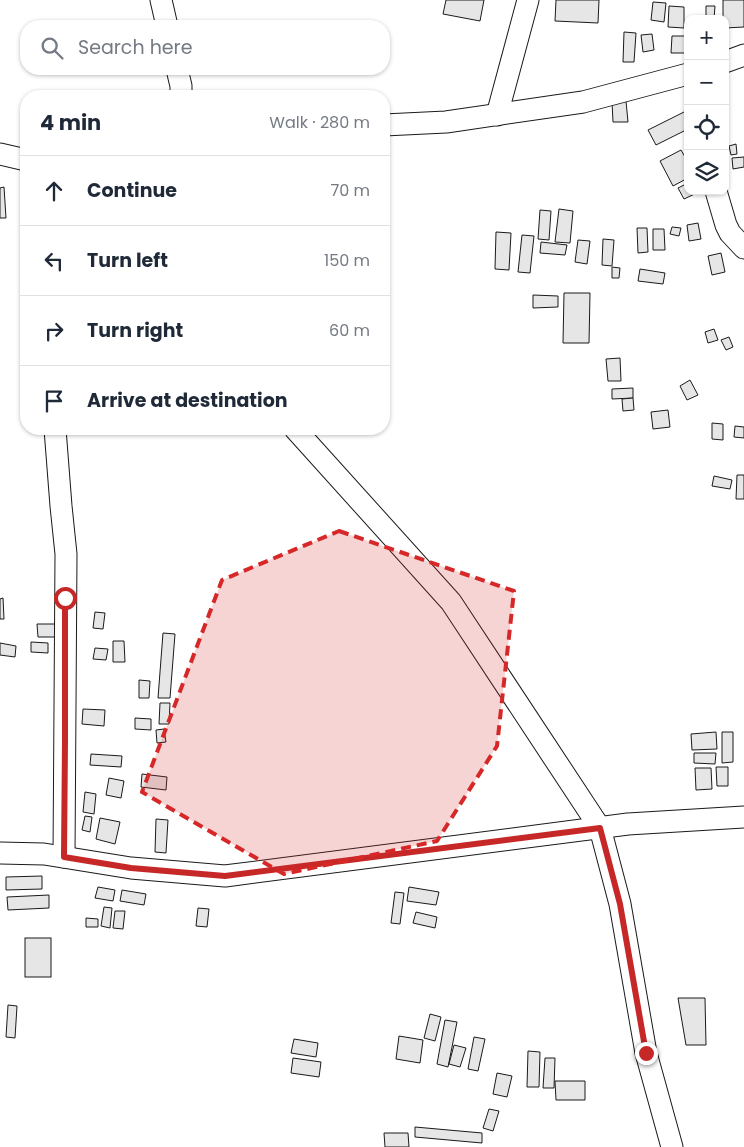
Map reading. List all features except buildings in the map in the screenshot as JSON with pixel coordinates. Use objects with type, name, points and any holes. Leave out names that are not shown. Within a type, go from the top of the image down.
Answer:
[{"type":"street","points":[[161,0],[166,20]]},
{"type":"street","points":[[497,115],[528,0]]},
{"type":"street","points":[[729,61],[744,55]]},
{"type":"street","points":[[178,75],[180,90]]},
{"type":"street","points":[[390,124],[446,122],[497,115],[583,102],[684,80]]},
{"type":"street","points":[[0,154],[20,159]]},
{"type":"street","points":[[717,195],[726,226],[744,248]]},
{"type":"street","points":[[55,435],[66,554],[64,857]]},
{"type":"street","points":[[300,435],[451,602],[600,828],[620,904],[646,1053],[672,1147]]},
{"type":"street","points":[[0,853],[44,854],[131,868],[225,876],[628,824],[744,816]]},
{"type":"highlighted area","points":[[339,531],[514,591],[497,746],[437,841],[284,874],[142,792],[222,580]]},
{"type":"route","points":[[65,598],[64,857],[131,868],[225,876],[600,828],[620,904],[646,1053]]}]
